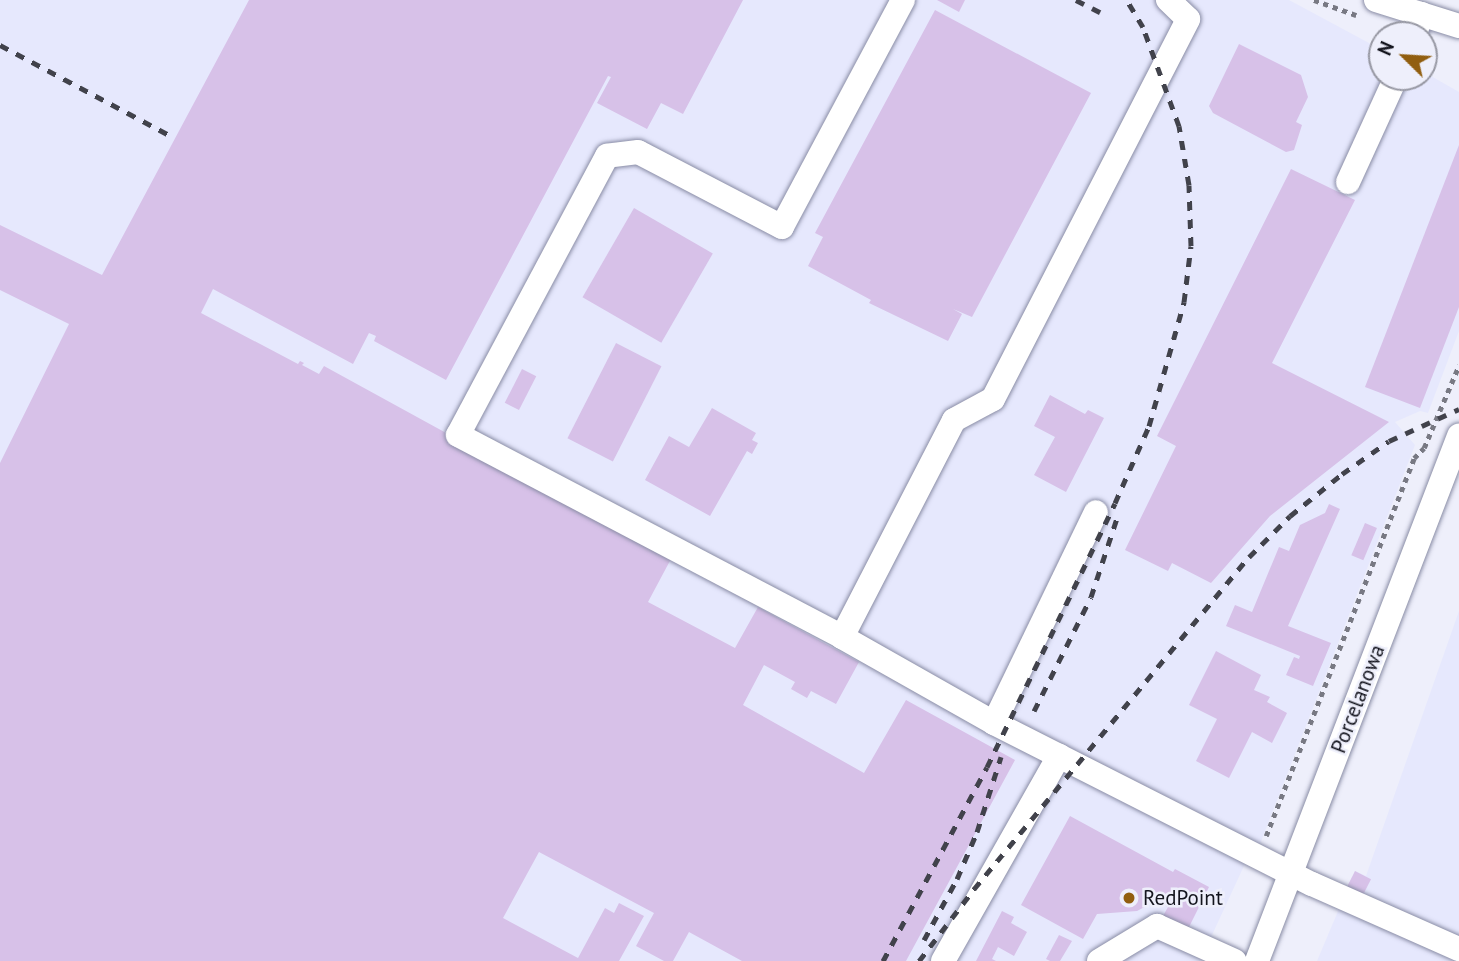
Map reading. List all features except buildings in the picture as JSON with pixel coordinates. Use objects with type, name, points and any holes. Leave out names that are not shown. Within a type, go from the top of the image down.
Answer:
[{"type":"street","points":[[902,0],[782,228],[638,152],[607,156],[458,435],[842,637],[994,723],[1281,869],[1456,951]]},
{"type":"street","points":[[842,637],[954,420],[993,399],[1188,19],[1168,0]]},
{"type":"street","points":[[1376,0],[1459,26]]},
{"type":"street","points":[[1348,182],[1390,91]]},
{"type":"street","name":"Porcelanowa","points":[[1257,961],[1281,869],[1459,436]]},
{"type":"street","points":[[994,723],[1096,512]]},
{"type":"street","points":[[943,961],[1059,756]]},
{"type":"street","points":[[1100,961],[1157,926],[1235,961]]},
{"type":"path","points":[[1281,869],[1264,843],[1414,458],[1424,448],[1459,365]]},
{"type":"shaded area","points":[[0,0],[1289,0],[1368,42],[1368,91],[1438,91],[1438,80],[1459,92],[1459,331],[1428,413],[1420,411],[1395,422],[1415,445],[1260,844],[1255,842],[1200,961],[0,961]]},
{"type":"shaded area","points":[[1459,611],[1459,961],[1317,961],[1355,871],[1366,876]]},
{"type":"railway","points":[[1076,0],[1104,14]]},
{"type":"railway","points":[[883,961],[987,767],[1115,503],[1149,426],[1184,302],[1191,246],[1189,185],[1179,126],[1143,27],[1127,0]]},
{"type":"railway","points":[[0,45],[169,135]]},
{"type":"railway","points":[[919,961],[974,889],[1249,557],[1290,516],[1342,474],[1389,441],[1459,409]]},
{"type":"railway","points":[[1034,711],[1091,597],[1119,512]]},
{"type":"railway","points":[[924,940],[957,879],[977,832],[1001,757]]},
{"type":"place","name":"RedPoint","points":[[1129,898]]}]
